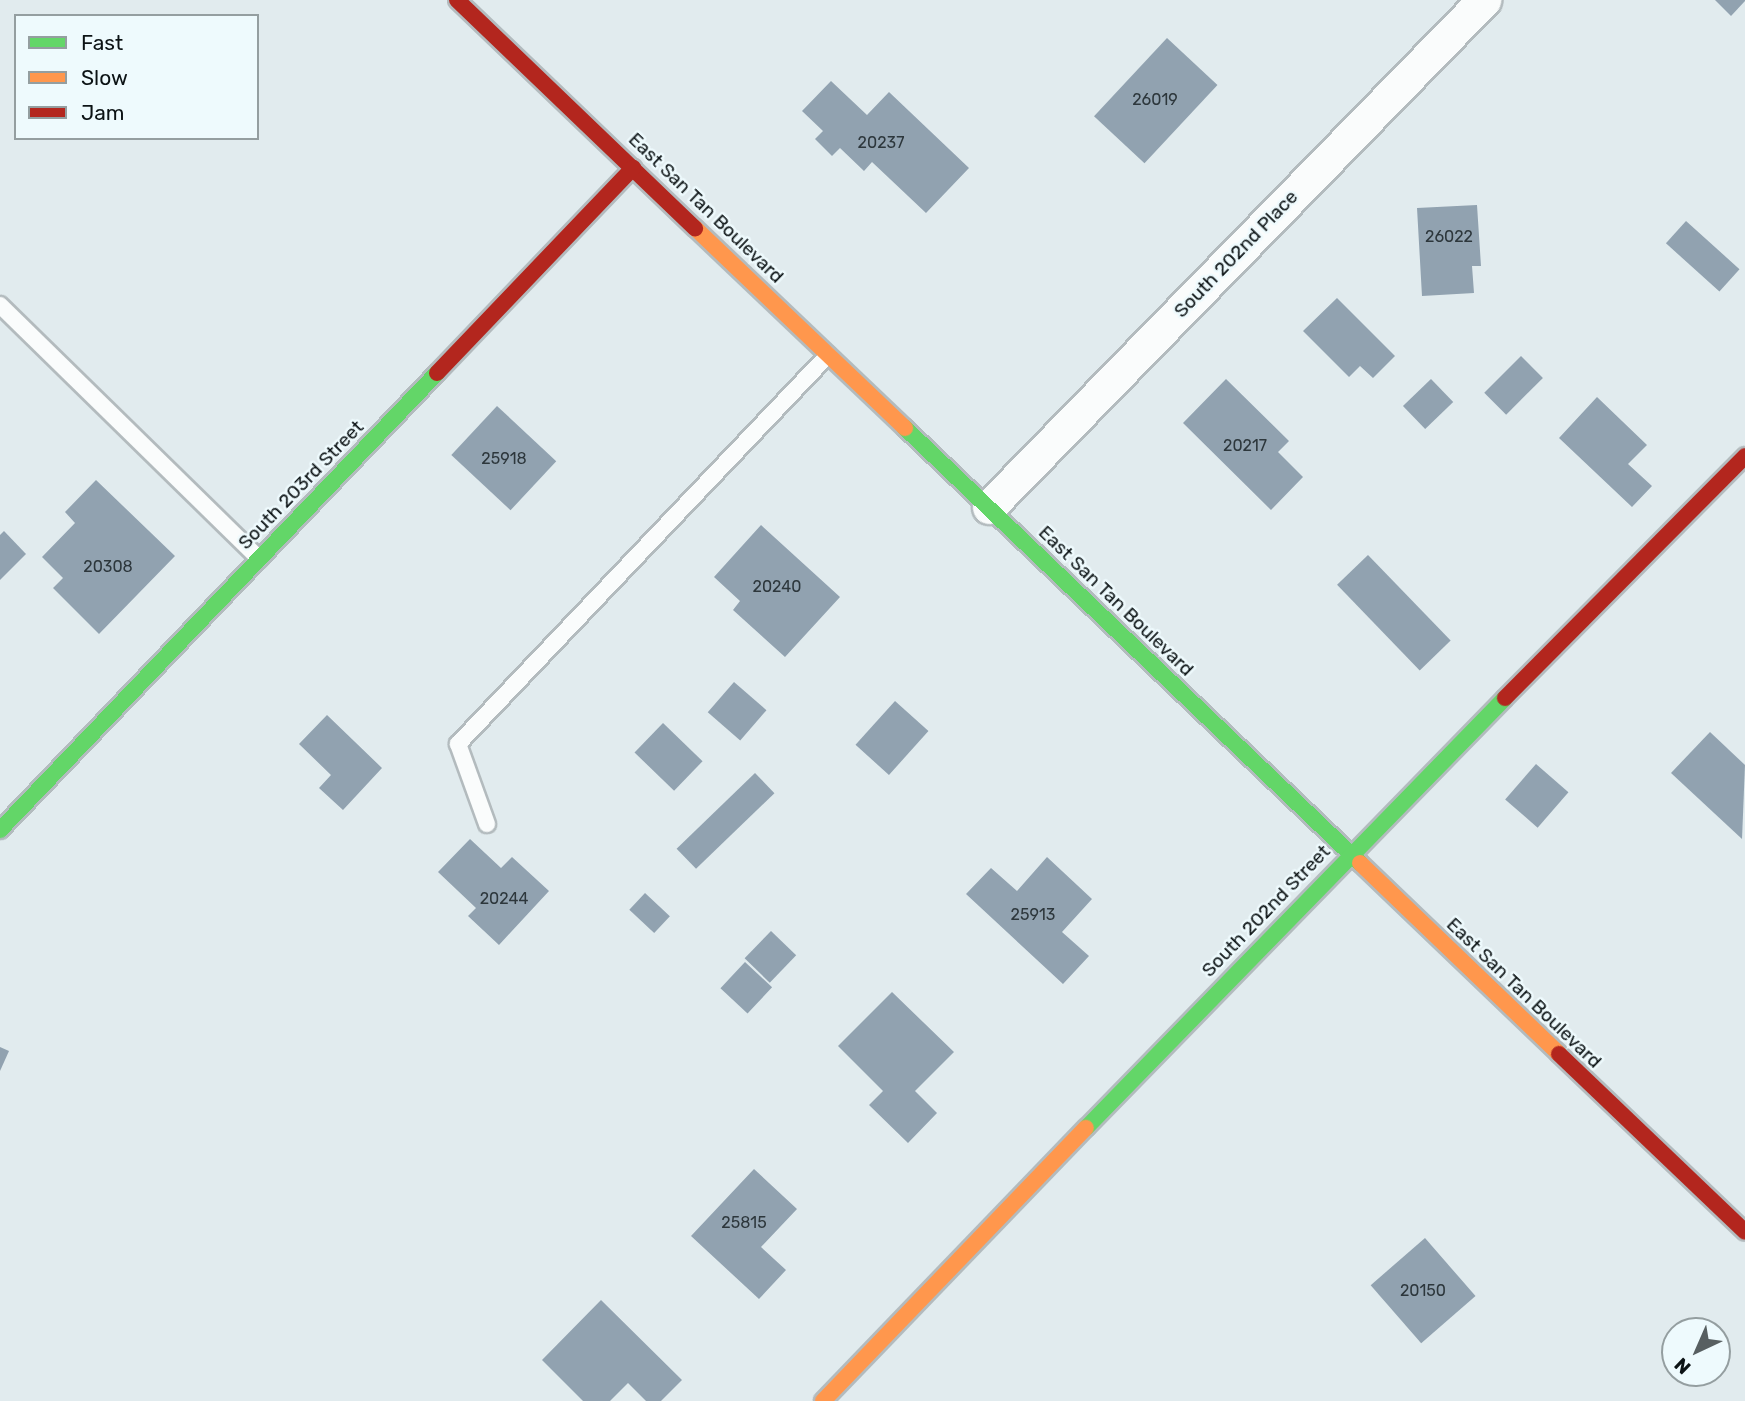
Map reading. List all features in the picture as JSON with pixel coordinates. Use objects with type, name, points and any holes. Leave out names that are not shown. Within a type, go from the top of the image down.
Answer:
[{"type":"street","name":"East San Tan Boulevard","points":[[457,0],[1745,1231]]},
{"type":"street","name":"South 202nd Place","points":[[989,507],[1484,0]]},
{"type":"street","name":"South 203rd Street","points":[[0,830],[633,168]]},
{"type":"street","name":"South 202nd Street","points":[[823,1401],[1349,855],[1745,456]]},
{"type":"lane","points":[[0,305],[259,559]]},
{"type":"lane","points":[[487,824],[458,744],[828,355]]},
{"type":"building","points":[[1715,0],[1745,0],[1745,1],[1731,16]]},
{"type":"building","points":[[1167,38],[1217,85],[1144,163],[1094,116]]},
{"type":"building","points":[[831,81],[867,115],[889,92],[969,168],[926,213],[872,162],[864,171],[840,148],[832,156],[815,139],[823,131],[802,111]]},
{"type":"building","points":[[1477,205],[1481,266],[1472,266],[1474,293],[1422,296],[1417,208]]},
{"type":"building","points":[[1686,221],[1740,269],[1719,291],[1666,243]]},
{"type":"building","points":[[1337,298],[1395,356],[1373,378],[1360,366],[1349,377],[1303,331]]},
{"type":"building","points":[[1521,356],[1543,378],[1506,415],[1484,393]]},
{"type":"building","points":[[1226,379],[1289,441],[1278,452],[1303,477],[1271,510],[1183,423]]},
{"type":"building","points":[[1431,379],[1453,402],[1425,429],[1403,406]]},
{"type":"building","points":[[1597,397],[1647,445],[1628,464],[1652,486],[1632,507],[1559,438]]},
{"type":"building","points":[[497,406],[556,461],[511,510],[451,455]]},
{"type":"building","points":[[96,480],[175,556],[99,634],[53,588],[63,578],[42,557],[75,523],[65,512]]},
{"type":"building","points":[[761,525],[840,597],[785,657],[733,610],[740,601],[714,577]]},
{"type":"building","points":[[4,531],[26,554],[0,580],[0,535]]},
{"type":"building","points":[[1368,555],[1451,641],[1420,670],[1337,585]]},
{"type":"building","points":[[734,682],[766,710],[740,740],[708,712]]},
{"type":"building","points":[[895,701],[928,731],[889,775],[856,745]]},
{"type":"building","points":[[327,715],[382,768],[343,810],[319,788],[331,775],[299,744]]},
{"type":"building","points":[[663,723],[703,761],[674,791],[635,752]]},
{"type":"building","points":[[1710,732],[1745,765],[1742,839],[1671,773]]},
{"type":"building","points":[[1536,764],[1568,792],[1538,828],[1505,799]]},
{"type":"building","points":[[755,773],[774,793],[696,869],[677,849]]},
{"type":"building","points":[[470,839],[501,868],[512,857],[549,891],[499,945],[468,916],[476,908],[438,872]]},
{"type":"building","points":[[1047,857],[1092,899],[1062,932],[1089,956],[1063,984],[966,894],[991,868],[1017,891]]},
{"type":"building","points":[[645,893],[670,916],[654,933],[629,910]]},
{"type":"building","points":[[771,931],[796,955],[770,983],[745,958]]},
{"type":"building","points":[[745,962],[772,987],[748,1014],[720,988]]},
{"type":"building","points":[[892,992],[954,1052],[915,1091],[937,1113],[908,1143],[869,1105],[883,1091],[838,1046]]},
{"type":"building","points":[[0,1047],[9,1051],[0,1071]]},
{"type":"building","points":[[754,1169],[797,1209],[761,1247],[786,1270],[759,1299],[691,1236]]},
{"type":"building","points":[[1425,1238],[1476,1296],[1421,1343],[1371,1285]]},
{"type":"building","points":[[601,1300],[682,1380],[661,1401],[646,1401],[628,1383],[610,1401],[583,1401],[542,1360]]},
{"type":"traffic: fast","points":[[0,830],[437,373]]},
{"type":"traffic: fast","points":[[905,428],[1360,863]]},
{"type":"traffic: fast","points":[[1086,1128],[1505,698]]},
{"type":"traffic: slow","points":[[695,228],[905,428]]},
{"type":"traffic: slow","points":[[1360,863],[1559,1054]]},
{"type":"traffic: slow","points":[[823,1401],[1086,1128]]},
{"type":"traffic: jam","points":[[457,0],[695,228]]},
{"type":"traffic: jam","points":[[437,373],[633,168]]},
{"type":"traffic: jam","points":[[1505,698],[1745,456]]},
{"type":"traffic: jam","points":[[1559,1054],[1745,1232]]}]
